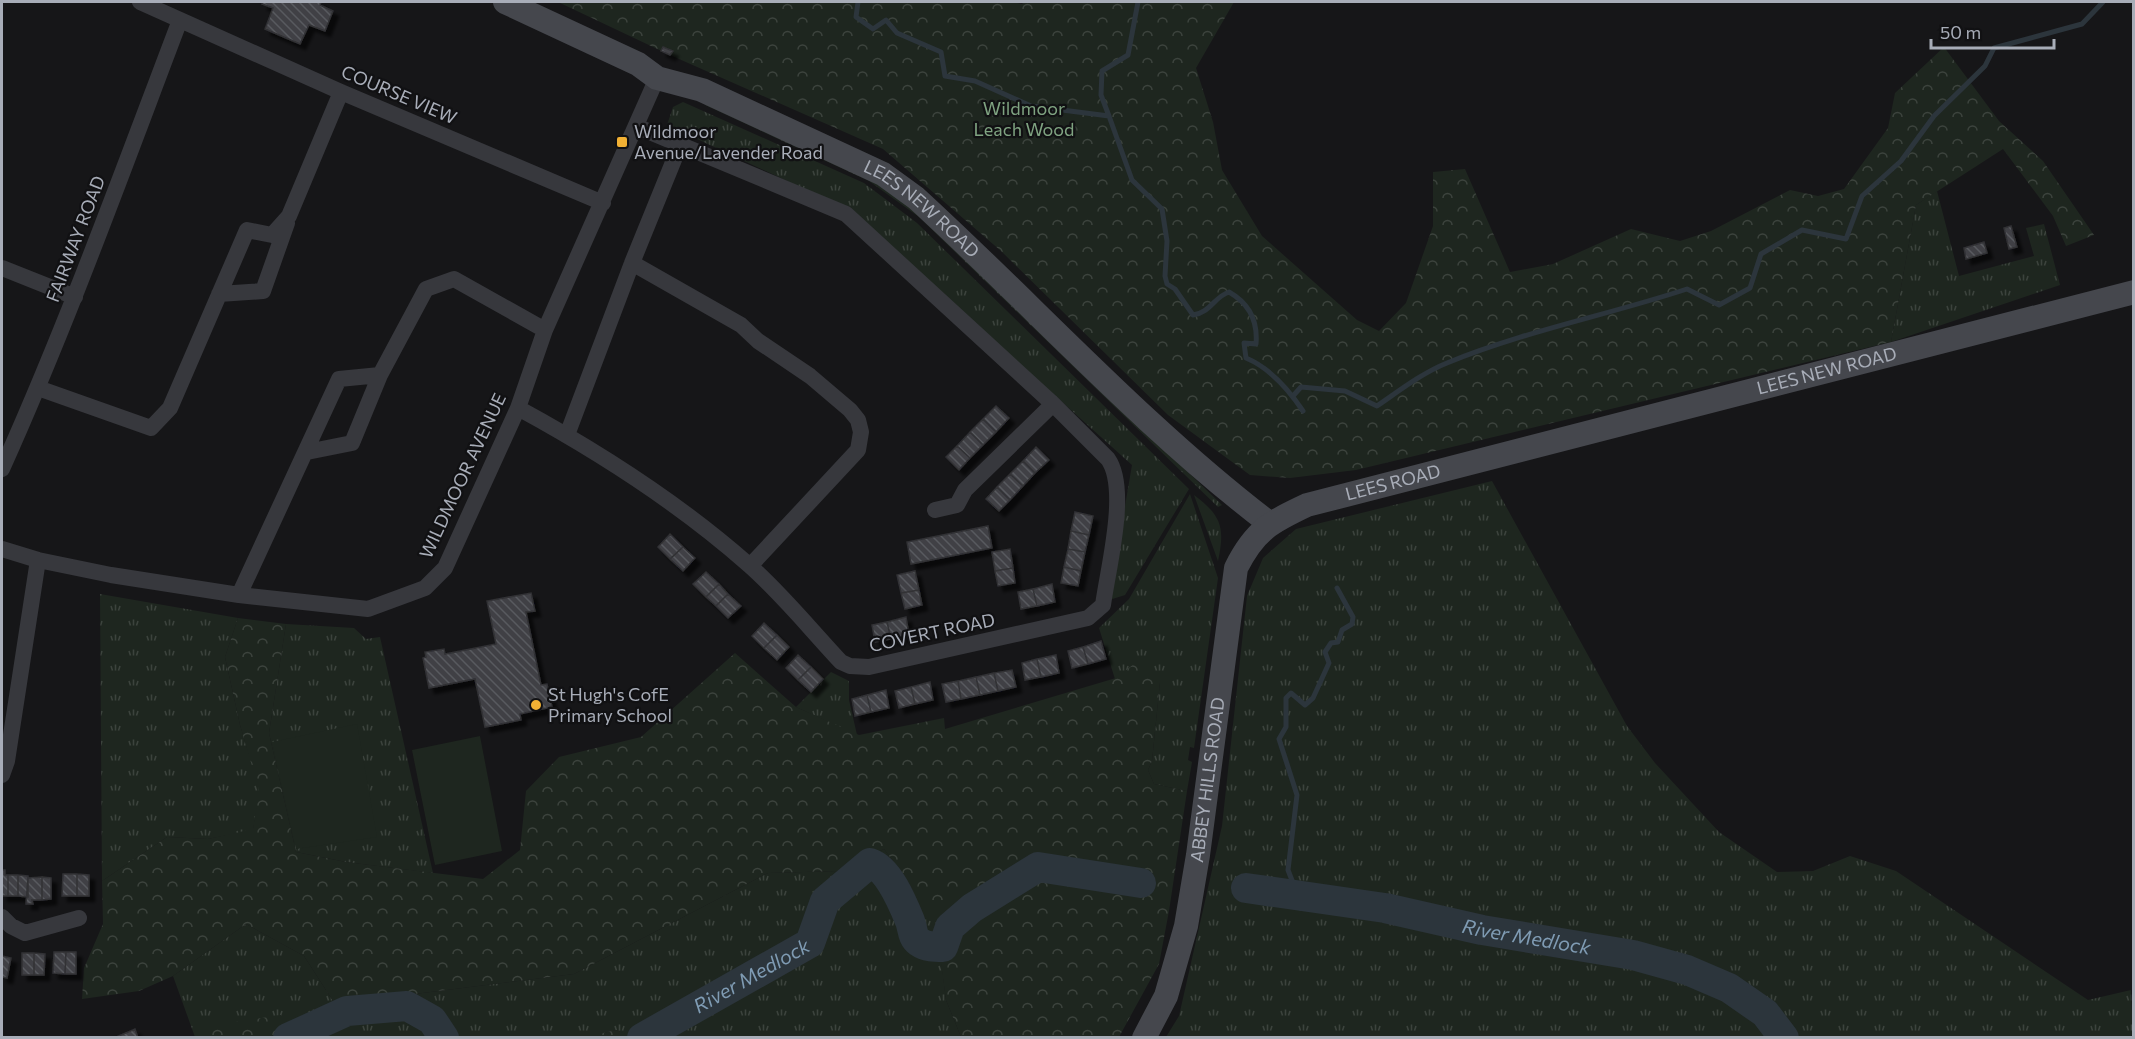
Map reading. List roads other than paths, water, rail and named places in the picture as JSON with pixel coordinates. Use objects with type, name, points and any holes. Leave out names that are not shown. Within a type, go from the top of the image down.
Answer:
[{"type":"main road","name":"LEES NEW ROAD","points":[[505,2],[638,64],[657,78],[702,90],[883,174],[916,198],[1151,421],[1227,491],[1269,524]]},
{"type":"main road","name":"LEES NEW ROAD","points":[[1521,451],[2133,292]]},
{"type":"main road","name":"LEES ROAD","points":[[1269,524],[1307,505],[1521,451]]},
{"type":"main road","name":"ABBEY HILLS ROAD","points":[[1144,1038],[1166,996],[1186,926],[1198,855],[1236,568],[1245,549],[1269,524]]},
{"type":"street","name":"COURSE VIEW","points":[[140,2],[341,92],[603,203]]},
{"type":"street","name":"FAIRWAY ROAD","points":[[2,469],[75,297],[180,20]]},
{"type":"street","name":"WILDMOOR AVENUE","points":[[2,549],[38,560],[111,575],[238,595],[368,609],[425,588],[445,568],[518,408],[545,330],[638,126],[657,78]]},
{"type":"street","points":[[219,294],[263,291],[289,216],[341,92]]},
{"type":"street","name":"COVERT ROAD","points":[[518,408],[567,435],[681,512],[750,566],[841,662],[850,666],[870,668],[1088,618],[1103,605],[1119,499],[1116,470],[1108,459],[1053,404],[846,214],[638,126]]},
{"type":"street","points":[[567,435],[632,263],[680,145]]},
{"type":"street","points":[[38,388],[151,428],[170,408],[247,230],[272,235],[289,216]]},
{"type":"street","points":[[632,263],[741,325],[758,341],[810,376],[850,410],[858,420],[861,432],[858,450],[750,566]]},
{"type":"street","points":[[2,268],[75,297]]},
{"type":"street","points":[[308,452],[352,443],[380,375],[426,289],[454,279],[545,330]]},
{"type":"street","points":[[238,595],[308,452],[339,379],[380,375]]},
{"type":"street","points":[[935,510],[957,505],[964,490],[1053,404]]},
{"type":"street","points":[[2,775],[7,761],[38,560]]},
{"type":"street","points":[[2,916],[11,926],[25,933],[79,918]]},
{"type":"waterway","points":[[858,2],[856,17],[873,29],[886,20],[897,33],[941,52],[945,76],[975,81],[1031,106],[1109,116],[1132,180],[1162,209],[1167,241],[1165,276],[1167,284],[1175,289],[1193,315],[1204,311],[1219,297],[1229,292],[1242,302],[1251,314],[1256,328],[1256,344],[1244,343],[1246,358],[1255,362],[1278,380],[1303,411]]},
{"type":"waterway","points":[[1109,116],[1101,95],[1102,71],[1128,55],[1138,2]]},
{"type":"waterway","points":[[1293,396],[1301,387],[1345,391],[1377,406],[1438,367],[1536,332],[1687,289],[1719,305],[1750,288],[1761,254],[1802,230],[1846,239],[1862,196],[1901,161],[1934,116],[1985,66],[1994,48],[2082,24],[2103,2]]},
{"type":"waterway","points":[[1307,896],[1303,885],[1293,883],[1288,870],[1297,795],[1279,739],[1286,727],[1286,698],[1291,693],[1305,705],[1313,698],[1329,663],[1325,652],[1331,643],[1338,642],[1342,630],[1352,624],[1353,617],[1337,588]]},
{"type":"waterway","name":"River Medlock","points":[[642,1038],[810,943],[825,901],[870,863],[883,872],[894,888],[917,940],[934,947],[943,947],[950,927],[972,908],[1038,867],[1141,883]]},
{"type":"waterway","name":"River Medlock","points":[[1246,888],[1385,908],[1482,930],[1633,955],[1687,970],[1729,988],[1765,1013],[1784,1038]]},
{"type":"waterway","name":"River Medlock","points":[[288,1038],[347,1011],[407,1006],[432,1020],[444,1038]]},
{"type":"place","name":"Wildmoor Avenue/Lavender Road","points":[[622,142]]},
{"type":"place","name":"St Hugh's CofE Primary School","points":[[536,705]]},
{"type":"park label","name":"Wildmoor Leach Wood","points":[[1024,119]]}]
